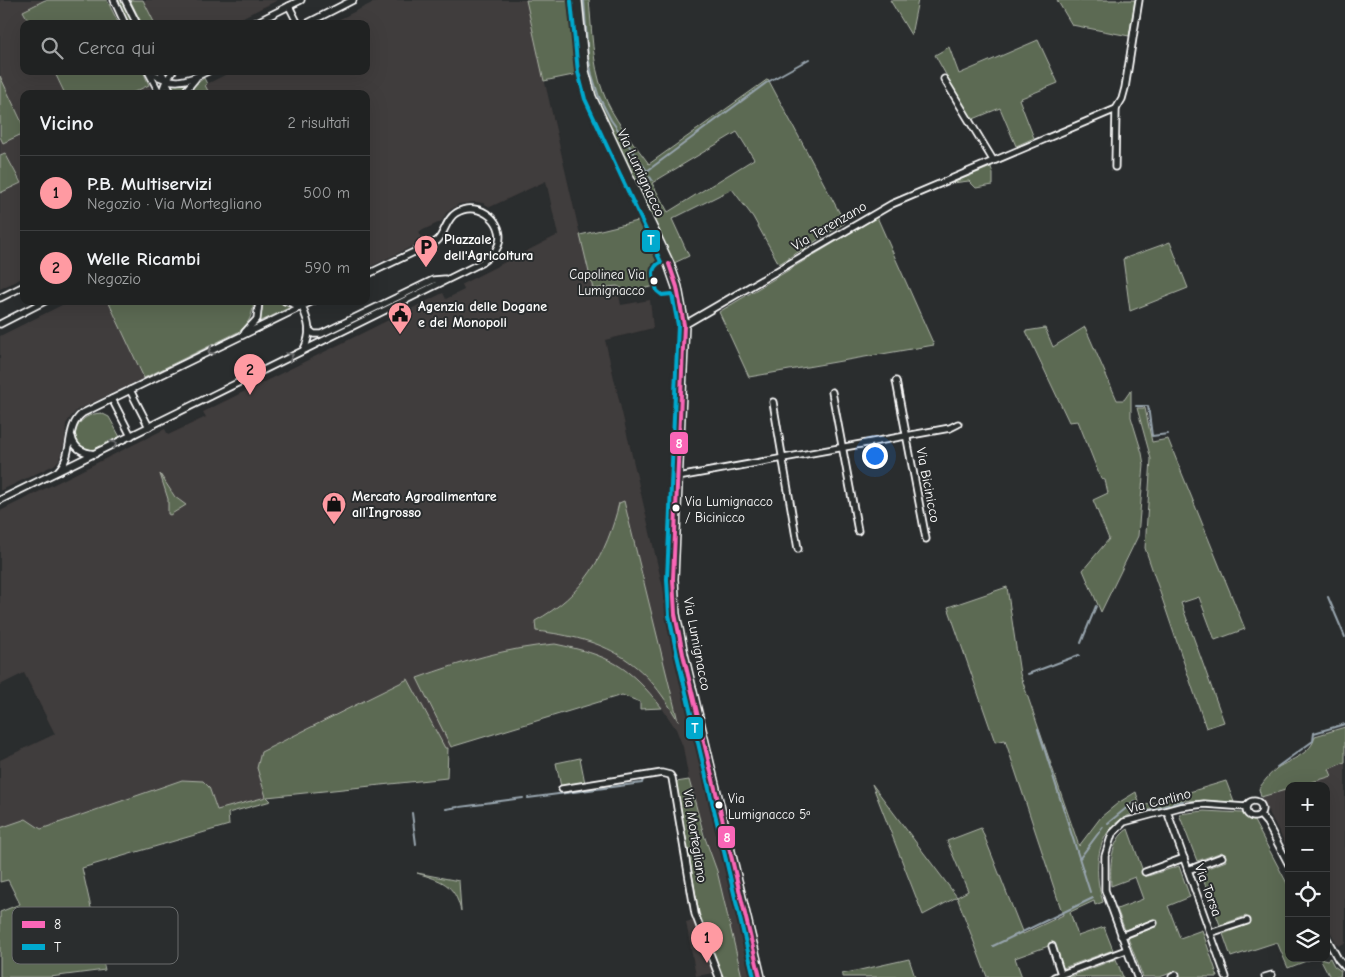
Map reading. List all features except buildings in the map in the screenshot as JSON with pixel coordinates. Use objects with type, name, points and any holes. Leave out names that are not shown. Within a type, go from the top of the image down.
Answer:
[{"type":"main road","name":"Via Lumignacco","points":[[577,0],[581,52],[587,83],[603,124],[669,264],[677,287],[684,324],[673,579],[676,614],[686,664],[760,977]]},
{"type":"street","points":[[114,0],[123,20]]},
{"type":"street","points":[[125,0],[135,20]]},
{"type":"street","points":[[261,20],[301,0]]},
{"type":"street","points":[[314,20],[353,0]]},
{"type":"street","points":[[1115,167],[1116,109],[1122,99],[1125,88],[1139,0]]},
{"type":"street","points":[[289,6],[296,20]]},
{"type":"street","points":[[150,75],[158,90]]},
{"type":"street","points":[[155,75],[166,81],[187,80],[201,75]]},
{"type":"street","points":[[163,75],[170,90]]},
{"type":"street","points":[[162,90],[170,75]]},
{"type":"street","points":[[187,90],[198,77]]},
{"type":"street","points":[[944,79],[993,160]]},
{"type":"street","name":"Via Terenzano","points":[[684,324],[892,204],[1116,109]]},
{"type":"street","points":[[0,500],[481,263],[495,250],[499,239],[498,231],[492,217],[486,212],[472,208],[457,212],[449,220],[443,234],[436,241],[370,273]]},
{"type":"street","points":[[309,330],[314,334],[321,334],[433,280],[447,279]]},
{"type":"street","points":[[0,298],[20,288]]},
{"type":"street","points":[[0,324],[37,305]]},
{"type":"street","points":[[235,339],[252,326],[256,319],[258,305]]},
{"type":"street","points":[[302,306],[308,321],[309,330],[304,349]]},
{"type":"street","points":[[54,474],[60,469],[67,457],[71,430],[77,418],[302,306]]},
{"type":"street","name":"Via Bicinicco","points":[[896,381],[926,539]]},
{"type":"street","points":[[130,390],[149,426]]},
{"type":"street","points":[[832,392],[858,530]]},
{"type":"street","points":[[112,399],[131,436]]},
{"type":"street","points":[[773,402],[798,549]]},
{"type":"street","name":"Via Bicinicco","points":[[678,476],[783,459],[950,428],[958,424]]},
{"type":"street","points":[[71,430],[75,446],[95,454]]},
{"type":"street","name":"Via Mortegliano","points":[[562,788],[662,773],[670,775],[694,914],[719,977]]},
{"type":"street","points":[[1251,801],[1258,801],[1262,807],[1260,815],[1250,816],[1247,812],[1246,807],[1251,801]]},
{"type":"street","name":"Via Carlino","points":[[1137,977],[1105,890],[1104,866],[1107,847],[1112,834],[1124,822],[1193,804],[1246,807]]},
{"type":"street","name":"Via Torsa","points":[[1167,811],[1226,977]]},
{"type":"street","points":[[1260,815],[1267,823],[1285,857]]},
{"type":"street","points":[[1188,870],[1222,857]]},
{"type":"street","points":[[1145,872],[1184,858]]},
{"type":"street","points":[[1210,933],[1247,921]]},
{"type":"street","points":[[1121,936],[1154,923]]},
{"type":"street","points":[[1330,944],[1345,967]]},
{"type":"street","points":[[1052,946],[1061,974]]},
{"type":"street","points":[[1054,977],[1126,950]]},
{"type":"street","points":[[1265,977],[1272,975]]},
{"type":"shaded area","points":[[0,0],[45,0],[23,11],[28,20],[20,20],[20,75],[56,75],[63,90],[20,90],[20,181],[5,153],[0,155]]},
{"type":"shaded area","points":[[143,0],[278,0],[237,20],[153,20]]},
{"type":"shaded area","points":[[378,0],[526,0],[580,235],[616,226],[630,283],[617,286],[621,305],[650,300],[653,328],[605,340],[754,977],[742,977],[717,871],[691,792],[683,747],[676,729],[662,708],[640,709],[640,702],[622,695],[448,748],[447,778],[266,797],[217,811],[209,787],[182,780],[41,829],[26,819],[0,828],[0,760],[55,734],[24,673],[0,685],[0,511],[165,429],[168,435],[206,417],[203,412],[443,293],[446,299],[464,290],[462,284],[558,235],[546,181],[490,207],[483,203],[475,202],[459,204],[446,213],[442,221],[419,232],[423,241],[370,267],[370,90],[206,90],[205,85],[225,75],[370,75],[370,20],[338,20]]},
{"type":"shaded area","points":[[149,85],[152,90],[139,90]]},
{"type":"shaded area","points":[[20,183],[20,279],[0,289],[0,193]]},
{"type":"shaded area","points":[[62,305],[110,305],[144,378],[77,410],[66,424],[65,441],[59,460],[54,465],[0,491],[0,336]]},
{"type":"shaded area","points":[[1345,727],[1345,943],[1338,946],[1330,931],[1330,782],[1312,782],[1331,776],[1315,736]]},
{"type":"shaded area","points":[[1285,790],[1285,843],[1261,797]]},
{"type":"shaded area","points":[[693,920],[714,973],[696,976],[686,922]]},
{"type":"green space","points":[[45,0],[107,0],[117,20],[28,20],[23,11]]},
{"type":"green space","points":[[117,0],[122,0],[131,20],[127,20]]},
{"type":"green space","points":[[130,0],[143,0],[153,20],[140,20]]},
{"type":"green space","points":[[526,0],[571,0],[578,74],[544,81]]},
{"type":"green space","points":[[581,0],[589,0],[599,81],[607,102],[623,130],[649,164],[768,79],[845,223],[779,264],[753,217],[732,189],[672,219],[689,256],[672,264],[595,97],[588,73]],"holes":[[[737,132],[754,159],[668,212],[652,183]]]},
{"type":"green space","points":[[890,0],[918,0],[911,35]]},
{"type":"green space","points":[[1057,0],[1135,0],[1129,36],[1072,25]]},
{"type":"green space","points":[[1038,40],[1058,83],[1019,99],[1034,138],[1016,146],[1000,108],[971,120],[935,55],[949,47],[959,74]]},
{"type":"green space","points":[[56,75],[145,75],[149,85],[138,90],[63,90]]},
{"type":"green space","points":[[0,76],[20,118],[20,135],[3,143],[0,137]]},
{"type":"green space","points":[[204,78],[208,90],[192,90],[195,85]]},
{"type":"green space","points":[[188,82],[184,90],[175,90],[171,83]]},
{"type":"green space","points":[[5,153],[20,183],[0,193],[0,155]]},
{"type":"green space","points":[[991,167],[993,185],[976,188],[969,181],[952,183]]},
{"type":"green space","points":[[877,217],[934,345],[749,377],[719,312]]},
{"type":"green space","points":[[642,220],[662,264],[653,268],[657,286],[628,291],[617,286],[593,289],[580,235]]},
{"type":"green space","points":[[1170,242],[1188,288],[1130,311],[1123,259]]},
{"type":"green space","points":[[110,305],[253,305],[250,318],[240,331],[144,378]]},
{"type":"green space","points":[[263,305],[287,305],[291,307],[259,322]]},
{"type":"green space","points":[[1085,327],[1117,400],[1124,400],[1131,390],[1131,417],[1144,465],[1138,536],[1101,612],[1083,570],[1109,539],[1093,500],[1108,493],[1105,480],[1101,479],[1078,421],[1069,422],[1026,331],[1045,328],[1053,347]]},
{"type":"green space","points":[[1137,408],[1145,408],[1152,442],[1168,439],[1245,629],[1215,640],[1199,597],[1181,603],[1224,722],[1206,728],[1145,548],[1151,459]]},
{"type":"green space","points":[[101,413],[109,417],[120,437],[95,449],[86,449],[80,446],[76,440],[77,427],[82,420],[90,415]]},
{"type":"green space","points":[[160,474],[175,497],[186,505],[170,515],[168,514],[168,499]]},
{"type":"green space","points":[[624,501],[678,721],[651,682],[637,667],[620,656],[603,647],[583,640],[536,631],[535,621],[567,599],[590,572],[608,540],[619,503]]},
{"type":"green space","points":[[1007,587],[1020,674],[1079,846],[1101,817],[1118,803],[1136,792],[1139,802],[1133,814],[1111,828],[1104,838],[1098,863],[1098,876],[1103,902],[1095,905],[1094,901],[1070,912],[1078,936],[1104,927],[1113,950],[1063,968],[1054,944],[1015,958],[1022,977],[987,977],[957,897],[968,891],[947,841],[981,828],[1023,934],[1063,915],[1005,740],[995,742],[948,607]]},
{"type":"green space","points":[[555,644],[590,653],[616,664],[639,681],[662,708],[640,709],[640,702],[622,695],[451,747],[417,678],[485,656]]},
{"type":"green space","points":[[408,679],[445,748],[448,748],[447,778],[267,797],[271,801],[228,813],[229,825],[82,868],[91,907],[12,907],[20,904],[8,880],[0,882],[0,828],[26,819],[41,829],[182,780],[203,781],[209,787],[217,810],[266,797],[257,768],[261,752]]},
{"type":"green space","points":[[1345,727],[1345,762],[1329,769],[1332,776],[1312,782],[1285,782],[1285,790],[1261,797],[1259,789],[1267,778],[1277,768],[1305,752],[1310,747],[1315,736]]},
{"type":"green space","points":[[580,758],[585,783],[561,787],[556,763]]},
{"type":"green space","points":[[689,780],[704,835],[717,871],[742,977],[722,977],[700,919],[676,782]]},
{"type":"green space","points":[[1226,781],[1234,802],[1183,800],[1140,813],[1146,805]]},
{"type":"green space","points":[[872,784],[957,897],[923,915]]},
{"type":"green space","points":[[1204,811],[1242,813],[1248,819],[1254,821],[1285,879],[1285,961],[1277,942],[1231,957],[1223,934],[1249,924],[1246,916],[1220,925],[1200,871],[1226,861],[1222,852],[1197,861],[1179,814]]},
{"type":"green space","points":[[1128,829],[1145,877],[1179,866],[1190,897],[1168,906],[1180,938],[1202,930],[1218,977],[1178,977],[1176,971],[1160,977],[1143,977],[1128,938],[1157,926],[1154,919],[1125,930],[1117,909],[1143,899],[1135,877],[1111,886],[1111,863],[1114,847],[1122,834]]},
{"type":"green space","points":[[417,873],[459,881],[461,911],[455,894],[446,884]]},
{"type":"green space","points":[[12,907],[12,964],[104,964],[105,970],[50,977],[0,977],[0,912]]},
{"type":"green space","points":[[1330,958],[1334,966],[1341,971],[1340,977],[1330,977],[1322,962],[1330,962]]},
{"type":"green space","points":[[909,959],[915,977],[842,977],[842,974]]},
{"type":"green space","points":[[1116,959],[1123,977],[1069,977]]},
{"type":"green space","points":[[1285,962],[1304,962],[1288,968]]},
{"type":"waterway","points":[[584,0],[588,56],[599,97],[611,120],[647,171],[766,83],[809,59]]},
{"type":"waterway","points":[[1136,406],[1148,406],[1152,436],[1168,434]]},
{"type":"waterway","points":[[1328,597],[1345,637]]},
{"type":"waterway","points":[[1081,643],[1096,606]]},
{"type":"waterway","points":[[1028,674],[1079,655]]},
{"type":"waterway","points":[[1277,767],[1313,741],[1314,733],[1345,724]]},
{"type":"waterway","points":[[1038,729],[1090,892]]},
{"type":"waterway","points":[[528,798],[642,783],[643,779]]},
{"type":"waterway","points":[[485,803],[523,798]]},
{"type":"waterway","points":[[1108,823],[1135,801]]},
{"type":"waterway","points":[[1145,812],[1183,801]]},
{"type":"waterway","points":[[460,807],[483,804]]},
{"type":"waterway","points":[[446,809],[458,807]]},
{"type":"waterway","points":[[412,813],[416,844]]},
{"type":"waterway","points":[[1080,858],[1103,827]]},
{"type":"waterway","points":[[993,946],[1093,898]]},
{"type":"transit line","name":"T","points":[[571,1],[578,72],[585,99],[661,262],[653,271],[657,291],[662,295],[672,294],[678,325],[667,579],[669,615],[754,977]]},
{"type":"transit line","name":"8","points":[[669,264],[677,287],[684,325],[673,579],[675,614],[760,977]]},
{"type":"place","name":"Piazzale dell'Agricoltura","points":[[426,268]]},
{"type":"place","name":"Capolinea Via Lumignacco","points":[[654,281]]},
{"type":"place","name":"Agenzia delle Dogane e dei Monopoli","points":[[400,335]]},
{"type":"place","name":"Welle Ricambi","points":[[250,395]]},
{"type":"place","name":"Via Lumignacco / Bicinicco","points":[[676,508]]},
{"type":"place","name":"Mercato Agroalimentare all’Ingrosso","points":[[334,525]]},
{"type":"place","name":"Via Lumignacco 5ª","points":[[719,805]]},
{"type":"place","name":"P.B. Multiservizi","points":[[707,963]]}]
